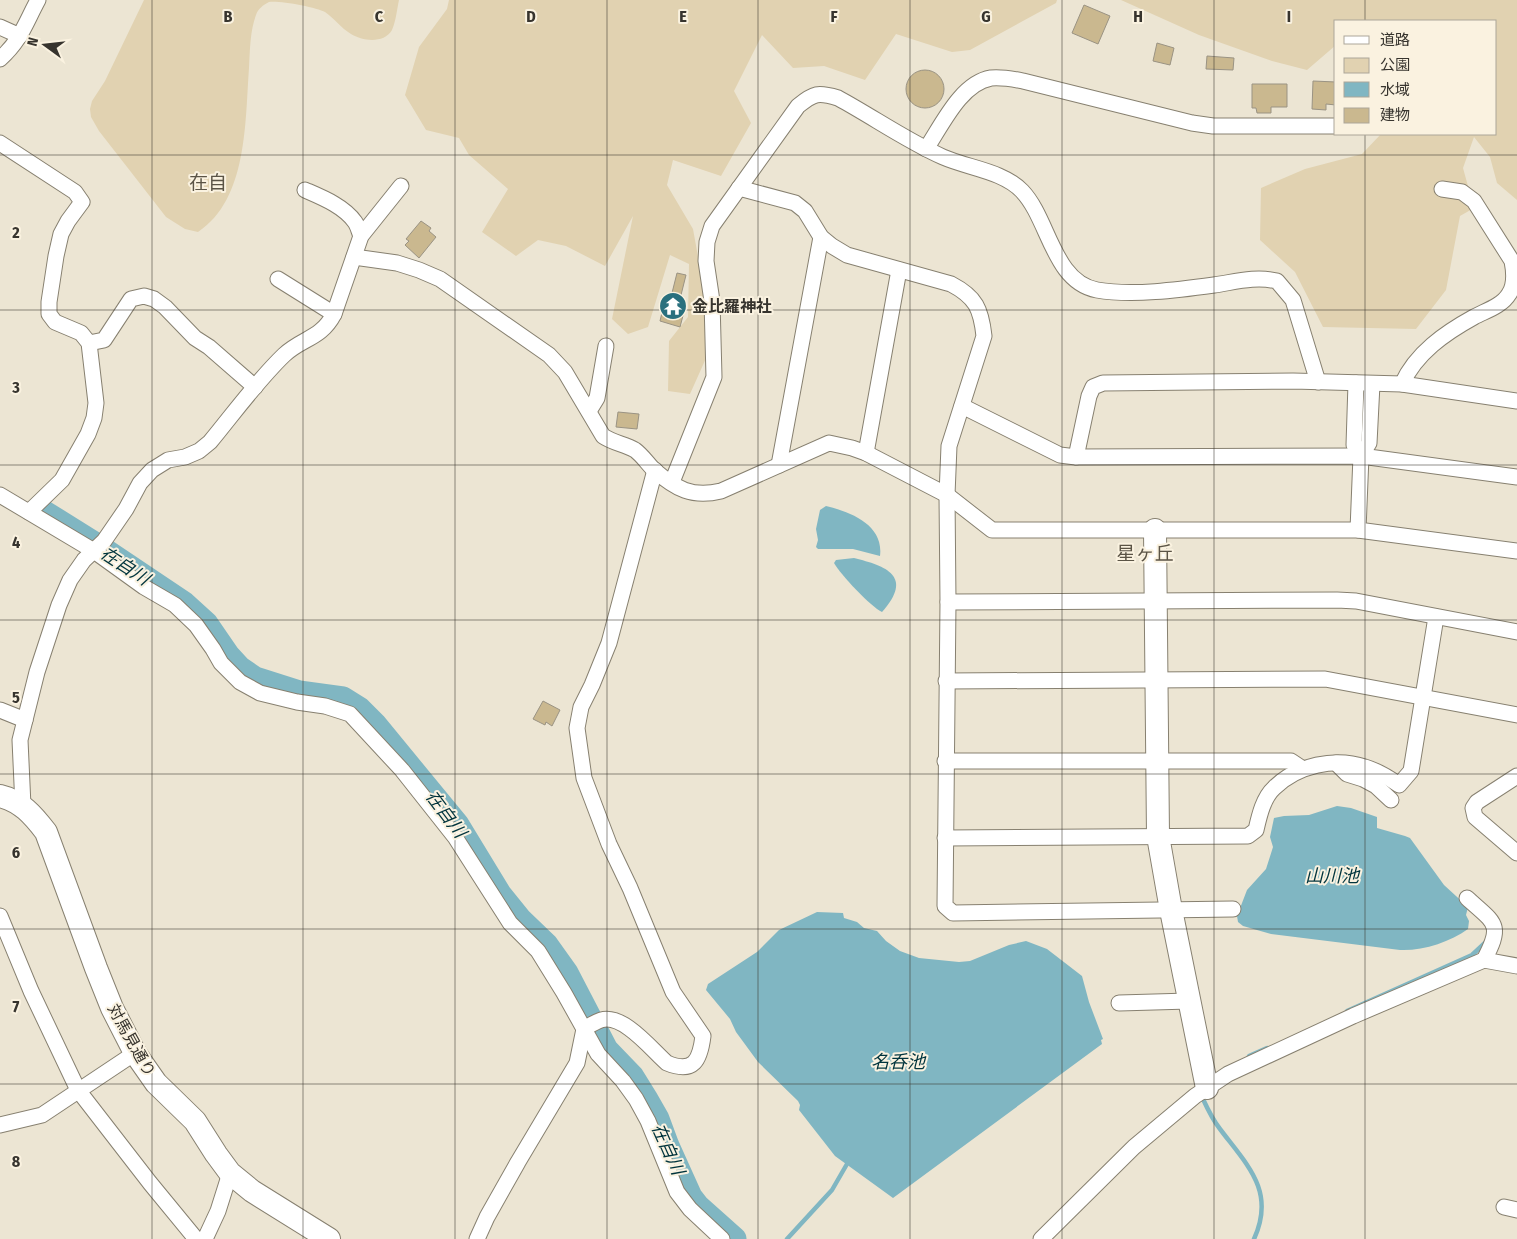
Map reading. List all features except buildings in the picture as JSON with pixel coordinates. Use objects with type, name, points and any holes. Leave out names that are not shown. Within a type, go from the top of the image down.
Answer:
[{"type":"street","points":[[0,59],[20,36],[38,0]]},
{"type":"street","points":[[0,27],[20,36]]},
{"type":"street","points":[[926,149],[960,98],[969,88],[991,78],[1023,81],[1192,123],[1213,126],[1334,126]]},
{"type":"street","points":[[672,482],[714,377],[712,301],[706,261],[707,242],[712,226],[798,106],[814,94],[823,93],[838,98],[944,158],[1014,184],[1030,202],[1066,270],[1081,285],[1097,290],[1144,292],[1193,288],[1250,279],[1277,281],[1292,300],[1318,382]]},
{"type":"street","points":[[0,143],[75,192],[82,202],[61,234],[49,302],[50,314],[55,322],[81,333],[89,343],[96,403],[94,418],[88,434],[62,480],[29,512]]},
{"type":"street","points":[[23,806],[20,740],[37,672],[59,604],[70,580],[84,560],[104,541],[126,509],[140,483],[152,470],[168,460],[199,451],[210,442],[285,354],[322,331],[329,324],[361,236],[401,186]]},
{"type":"street","points":[[739,188],[795,203],[805,212],[821,237],[847,255],[951,284],[966,291],[976,304],[982,320],[984,336],[949,446],[947,495],[948,602],[945,906],[953,913],[1233,909]]},
{"type":"street","points":[[1402,384],[1420,356],[1435,342],[1447,332],[1497,305],[1509,294],[1512,284],[1514,272],[1512,261],[1474,201],[1462,192],[1442,189]]},
{"type":"street","points":[[305,190],[321,196],[343,210],[355,221],[361,236]]},
{"type":"street","points":[[779,465],[821,237]]},
{"type":"street","points":[[354,257],[397,263],[440,279],[549,355],[565,372],[604,436],[612,442],[635,450],[655,470],[688,493],[706,494],[721,491],[829,443],[866,453],[947,495],[992,530],[1358,530],[1517,551]]},
{"type":"street","points":[[866,453],[899,270]]},
{"type":"street","points":[[278,279],[334,314]]},
{"type":"street","points":[[89,343],[104,340],[131,299],[144,296],[154,299],[165,308],[195,338],[209,347],[255,388]]},
{"type":"street","points":[[589,411],[597,398],[606,346]]},
{"type":"street","points":[[1076,457],[1089,396],[1093,387],[1103,383],[1318,382],[1402,384],[1517,401]]},
{"type":"street","points":[[1358,530],[1361,456],[1369,443],[1364,384]]},
{"type":"street","points":[[962,406],[1060,455],[1076,457],[1361,456],[1517,477]]},
{"type":"street","points":[[584,1029],[602,1020],[613,1020],[623,1024],[667,1063],[684,1068],[698,1060],[704,1036],[673,992],[606,836],[584,778],[577,728],[581,707],[609,643],[655,470]]},
{"type":"street","points":[[0,495],[94,551],[144,587],[175,605],[196,625],[214,649],[221,663],[240,682],[260,693],[297,702],[325,706],[350,714],[402,770],[455,837],[510,923],[538,951],[598,1054],[623,1081],[636,1099],[648,1120],[677,1192],[690,1210],[722,1239]]},
{"type":"street","points":[[1155,530],[1158,836],[1207,1088]]},
{"type":"street","points":[[948,602],[1337,600],[1517,632]]},
{"type":"street","points":[[945,838],[1248,836],[1256,830],[1259,816],[1273,788],[1303,769],[1321,764],[1336,763],[1364,766],[1381,773],[1399,785],[1411,771],[1436,617]]},
{"type":"street","points":[[946,681],[1325,679],[1517,715]]},
{"type":"street","points":[[0,710],[25,720]]},
{"type":"street","points":[[945,762],[1291,761],[1303,769]]},
{"type":"street","points":[[1336,763],[1347,774],[1376,786],[1391,800]]},
{"type":"street","points":[[1517,776],[1477,802],[1473,808],[1475,817],[1517,853]]},
{"type":"street","name":"対馬見通り","points":[[0,796],[12,799],[23,806],[34,816],[46,832],[112,1008],[135,1053],[156,1083],[195,1121],[230,1173],[252,1191],[329,1239]]},
{"type":"street","points":[[1467,898],[1494,924],[1496,933],[1484,960]]},
{"type":"street","points":[[0,916],[34,999],[78,1090],[196,1239]]},
{"type":"street","points":[[1041,1239],[1134,1147],[1207,1088],[1228,1074],[1484,960],[1517,966]]},
{"type":"street","points":[[1119,1002],[1189,1001]]},
{"type":"street","points":[[477,1239],[514,1170],[577,1063],[584,1029]]},
{"type":"street","points":[[0,1125],[42,1115],[135,1053]]},
{"type":"street","points":[[205,1239],[218,1211],[230,1173]]},
{"type":"green space","points":[[144,0],[399,0],[392,30],[384,38],[373,40],[367,40],[351,34],[325,12],[314,8],[288,3],[269,2],[259,9],[251,34],[244,134],[235,180],[226,200],[214,218],[198,232],[185,229],[166,217],[99,131],[91,117],[92,101],[105,81]]},
{"type":"green space","points":[[449,0],[1057,0],[1056,3],[970,50],[952,52],[896,34],[865,80],[824,66],[793,68],[762,35],[734,91],[751,123],[721,176],[673,160],[667,185],[693,229],[705,295],[707,356],[690,394],[668,391],[669,341],[688,317],[689,264],[670,255],[648,327],[628,334],[612,319],[633,216],[605,266],[566,246],[538,240],[516,256],[482,232],[508,189],[469,155],[459,138],[426,130],[405,95],[419,47],[447,9]]},
{"type":"green space","points":[[1121,0],[1517,0],[1517,200],[1497,183],[1490,157],[1474,137],[1463,168],[1474,208],[1460,216],[1446,290],[1416,329],[1323,327],[1295,272],[1260,240],[1261,188],[1305,169],[1362,154],[1380,135],[1497,135],[1497,20],[1334,20],[1334,47],[1307,70],[1272,61],[1199,35]]},
{"type":"water","points":[[826,506],[855,516],[871,528],[877,536],[880,545],[880,556],[853,549],[818,549],[816,547],[818,540],[816,529],[820,510]]},
{"type":"water","points":[[854,558],[885,569],[892,574],[896,581],[896,590],[882,612],[856,590],[834,563],[836,560]]},
{"type":"water","name":"山川池","points":[[1337,806],[1351,808],[1377,817],[1377,828],[1410,838],[1444,885],[1468,907],[1466,915],[1469,921],[1468,929],[1436,945],[1400,950],[1271,934],[1243,926],[1238,922],[1237,916],[1247,890],[1266,869],[1273,847],[1270,837],[1274,818],[1309,815]]},
{"type":"water","name":"名呑池","points":[[817,912],[843,913],[844,918],[857,922],[864,928],[877,931],[886,941],[900,951],[919,958],[959,962],[970,961],[1009,945],[1026,941],[1047,949],[1082,976],[1089,1002],[1103,1039],[1101,1040],[1102,1044],[893,1198],[835,1156],[799,1110],[800,1105],[798,1101],[758,1062],[736,1032],[730,1019],[706,990],[708,984],[757,952],[779,930]]},
{"type":"waterway","name":"在自川","points":[[43,512],[184,604],[206,624],[228,656],[239,668],[255,679],[299,693],[343,699],[359,709],[374,724],[457,825],[499,894],[520,920],[546,945],[566,973],[606,1050],[632,1077],[657,1119],[690,1197],[697,1206],[734,1239]]},
{"type":"waterway","points":[[1347,1011],[1472,955],[1487,941]]},
{"type":"waterway","points":[[1249,1056],[1267,1048]]},
{"type":"waterway","points":[[1203,1099],[1215,1122],[1248,1167],[1260,1193],[1262,1207],[1260,1222],[1254,1239]]},
{"type":"waterway","points":[[787,1239],[832,1190],[847,1164]]},
{"type":"place","name":"金比羅神社","points":[[673,306]]},
{"type":"district","name":"在自","points":[[208,182]]},
{"type":"district","name":"星ヶ丘","points":[[1145,553]]}]
